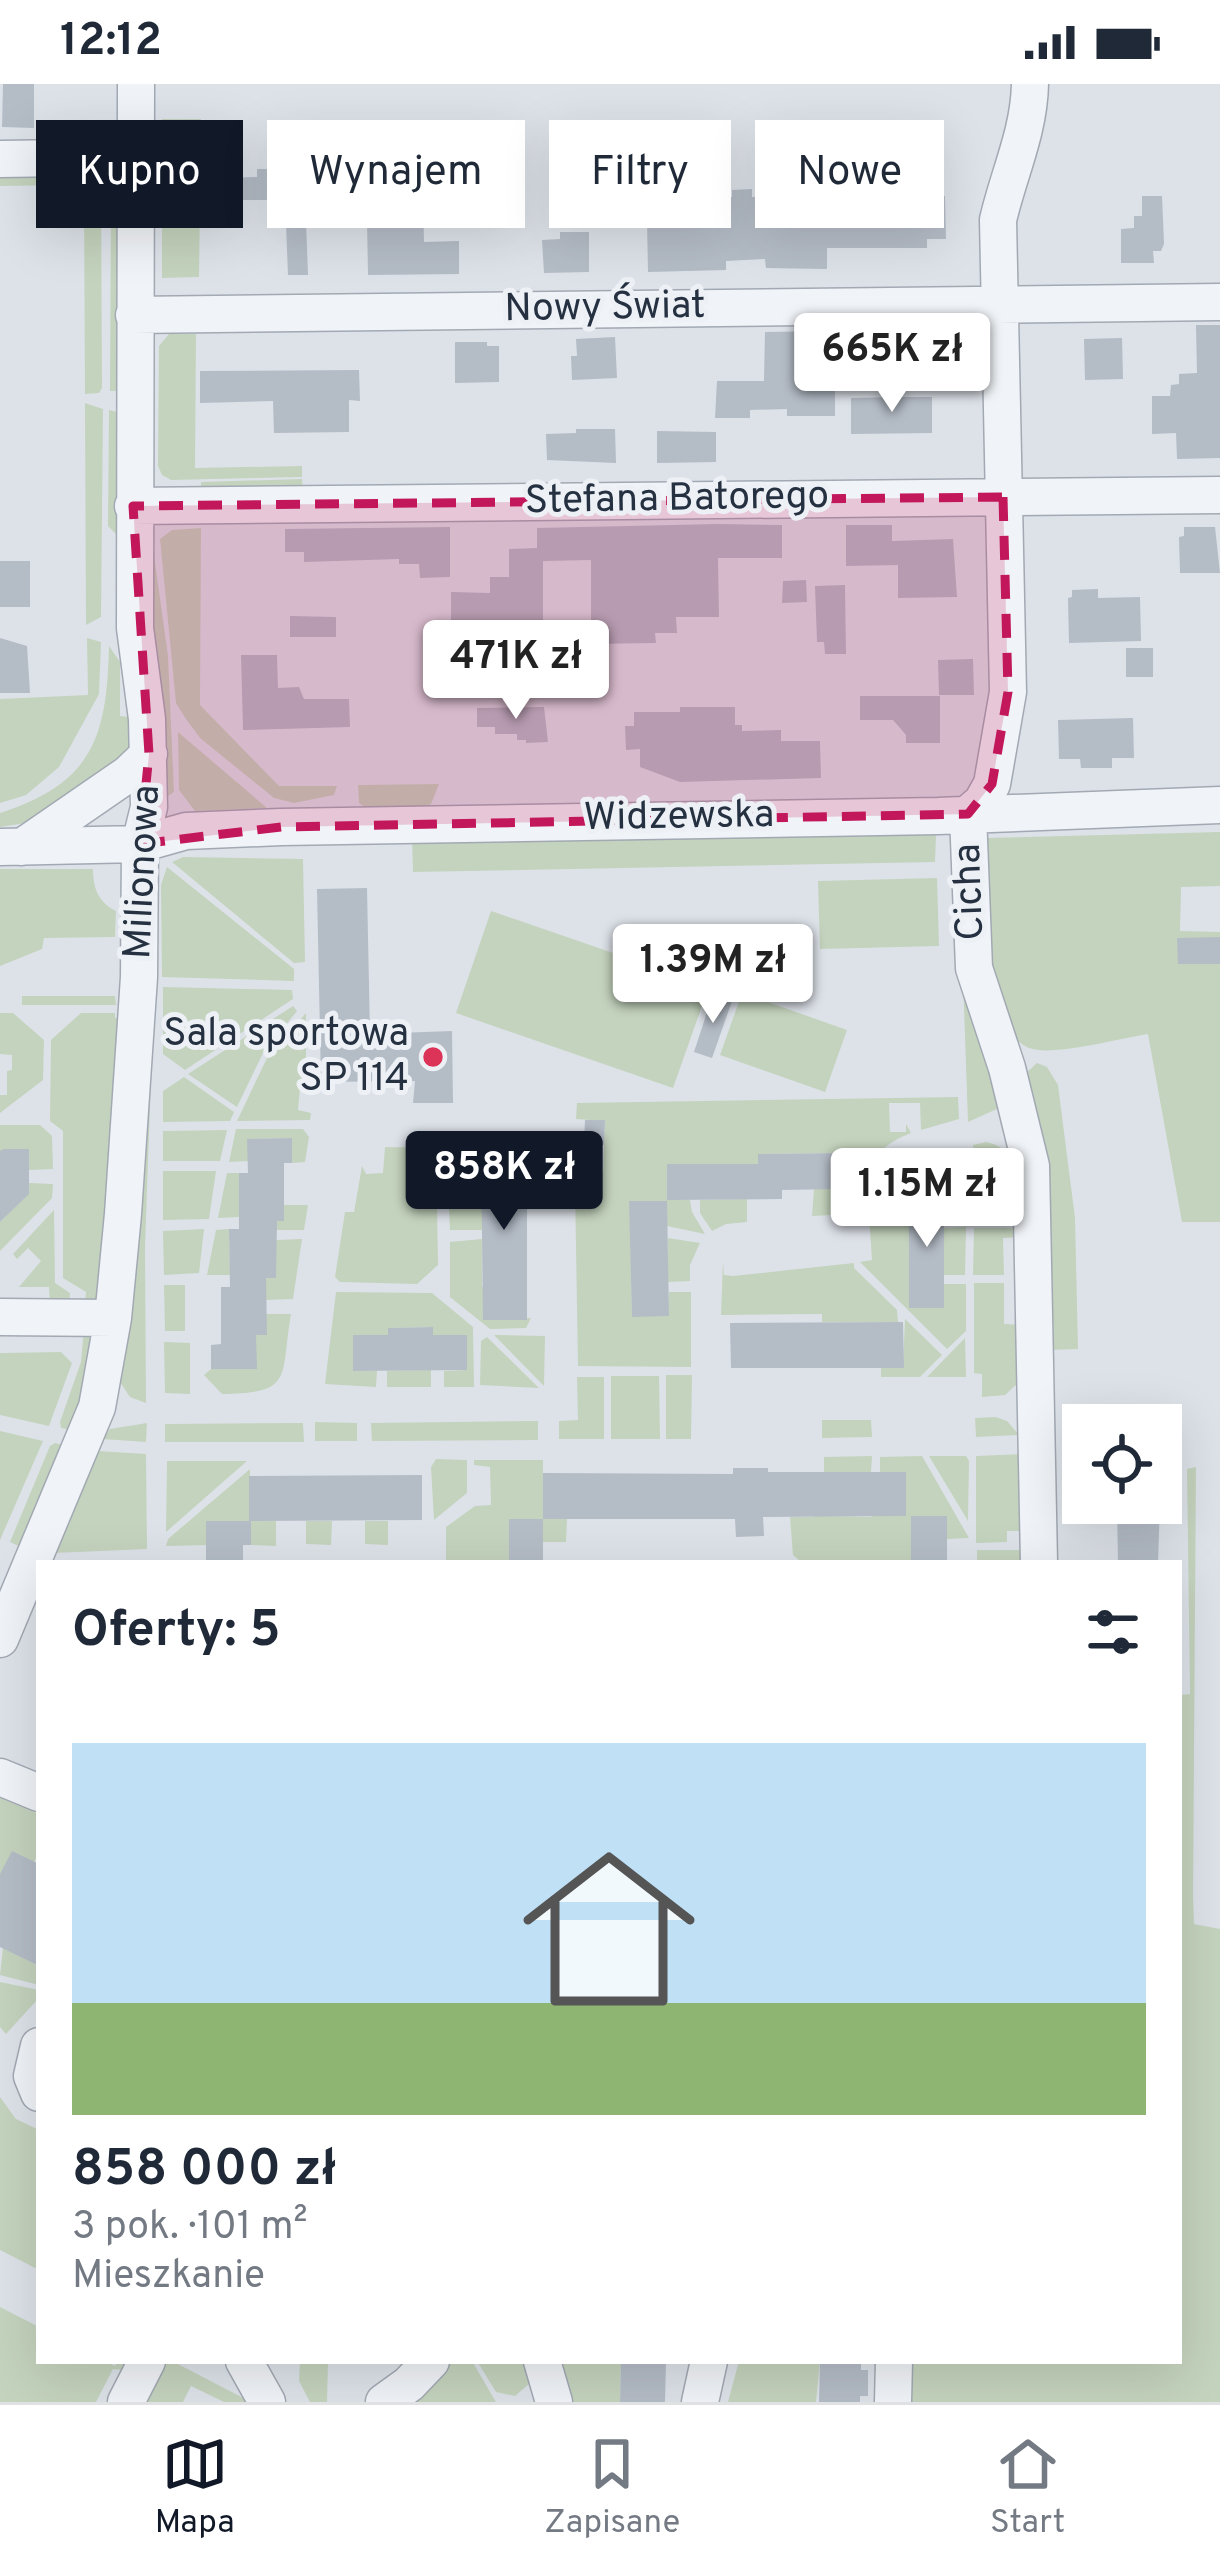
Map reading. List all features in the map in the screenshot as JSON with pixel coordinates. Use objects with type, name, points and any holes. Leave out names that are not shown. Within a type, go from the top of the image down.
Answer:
[{"type":"street","name":"Milionowa","points":[[136,84],[136,120]]},
{"type":"street","name":"Cicha","points":[[1030,84],[1020,154],[1006,184],[998,220],[1008,692],[992,784],[968,814],[974,968],[1007,1068],[1031,1166],[1039,1560]]},
{"type":"street","points":[[0,159],[36,158]]},
{"type":"street","name":"Milionowa","points":[[0,1639],[92,1424],[113,1318],[138,1010],[140,844],[149,807],[149,754],[135,628],[135,228]]},
{"type":"street","name":"Nowy Świat","points":[[134,315],[1220,302]]},
{"type":"street","name":"Stefana Batorego","points":[[134,506],[1220,495]]},
{"type":"street","points":[[11,847],[128,774],[149,754]]},
{"type":"street","name":"Widzewska","points":[[11,847],[140,844],[186,831],[281,827],[1220,805]]},
{"type":"street","points":[[0,1316],[113,1318]]},
{"type":"street","points":[[0,1777],[36,1792]]},
{"type":"street","points":[[126,2402],[145,2364]]},
{"type":"street","points":[[246,2364],[267,2402]]},
{"type":"street","points":[[384,2402],[428,2364]]},
{"type":"street","points":[[543,2364],[554,2402]]},
{"type":"street","points":[[700,2402],[709,2364]]},
{"type":"street","points":[[893,2402],[894,2364]]},
{"type":"highlighted area","points":[[1003,497],[1008,692],[992,784],[968,814],[281,827],[140,844],[149,754],[133,506]]},
{"type":"green space","points":[[0,171],[36,172],[36,185],[0,186]]},
{"type":"green space","points":[[84,228],[101,228],[102,388],[99,393],[85,394]]},
{"type":"green space","points":[[111,228],[122,228],[122,391],[110,391]]},
{"type":"green space","points":[[162,228],[200,228],[199,277],[162,278]]},
{"type":"green space","points":[[169,334],[196,334],[195,468],[302,466],[302,477],[171,480],[162,475],[158,466],[159,346]]},
{"type":"green space","points":[[85,403],[103,409],[101,617],[86,625]]},
{"type":"green space","points":[[109,410],[117,412],[122,421],[121,539],[108,526]]},
{"type":"green space","points":[[302,479],[303,491],[201,493],[201,482]]},
{"type":"green space","points":[[201,528],[200,705],[279,786],[337,786],[334,795],[294,803],[274,798],[200,738],[176,703],[160,539],[172,530]]},
{"type":"green space","points":[[144,549],[154,555],[168,656],[174,792],[164,799]]},
{"type":"green space","points":[[87,638],[101,642],[99,694],[59,767],[26,795],[0,803],[0,699],[88,695]]},
{"type":"green space","points":[[109,646],[120,662],[120,716],[137,718],[133,750],[39,821],[0,827],[0,813],[56,787],[89,752],[104,706]]},
{"type":"green space","points":[[178,732],[267,808],[195,811],[179,790]]},
{"type":"green space","points":[[439,784],[431,804],[424,807],[367,809],[359,803],[358,785]]},
{"type":"green space","points":[[1220,832],[1220,886],[1181,887],[1180,931],[1220,932],[1220,1222],[1182,1222],[1148,1034],[1040,1050],[1013,1036],[1001,1014],[988,952],[985,838]]},
{"type":"green space","points":[[936,835],[935,862],[413,872],[412,837]]},
{"type":"green space","points":[[183,857],[303,859],[305,962],[294,963],[172,862]]},
{"type":"green space","points":[[167,867],[294,969],[294,981],[162,977],[161,885]]},
{"type":"green space","points":[[0,869],[93,869],[98,894],[116,911],[115,937],[44,938],[42,949],[0,966]]},
{"type":"green space","points":[[937,878],[939,946],[820,949],[818,881]]},
{"type":"green space","points":[[491,911],[709,986],[673,1088],[456,1013]]},
{"type":"green space","points":[[963,978],[1003,1095],[997,1109],[968,1122]]},
{"type":"green space","points":[[163,987],[292,990],[293,999],[185,1070],[163,1054]]},
{"type":"green space","points":[[742,993],[847,1030],[825,1092],[720,1055]]},
{"type":"green space","points":[[22,996],[115,996],[116,1005],[22,1005]]},
{"type":"green space","points":[[293,1006],[297,1011],[264,1051],[237,1107],[188,1074]]},
{"type":"green space","points":[[0,1013],[13,1013],[44,1040],[43,1080],[0,1113],[0,1095],[7,1095],[12,1055],[0,1054]]},
{"type":"green space","points":[[81,1013],[115,1013],[115,1018],[123,1018],[101,1290],[85,1305],[86,1292],[63,1278],[63,1131],[50,1121],[51,1040]]},
{"type":"green space","points":[[306,1013],[306,1087],[300,1088],[298,1110],[311,1113],[310,1120],[237,1121],[267,1058]]},
{"type":"green space","points":[[153,1020],[145,1247],[146,1403],[130,1397],[120,1382]]},
{"type":"green space","points":[[1037,1063],[1047,1067],[1058,1085],[1075,1218],[1078,1349],[1049,1350],[1024,1075]]},
{"type":"green space","points":[[184,1077],[234,1112],[230,1121],[163,1122],[163,1091]]},
{"type":"green space","points":[[958,1097],[959,1119],[921,1130],[920,1103],[889,1103],[890,1132],[906,1132],[906,1124],[911,1133],[875,1157],[831,1215],[812,1216],[814,1189],[838,1189],[838,1153],[759,1154],[758,1164],[667,1164],[667,1199],[690,1200],[705,1234],[667,1226],[667,1201],[630,1202],[632,1316],[668,1316],[669,1292],[691,1292],[691,1367],[578,1366],[575,1187],[582,1180],[599,1180],[603,1172],[605,1121],[576,1119],[577,1103]]},
{"type":"green space","points":[[0,1125],[40,1125],[52,1136],[53,1169],[29,1170],[28,1149],[0,1151]]},
{"type":"green space","points":[[236,1129],[303,1129],[309,1137],[305,1162],[292,1163],[291,1138],[248,1139],[248,1161],[229,1162]]},
{"type":"green space","points":[[227,1130],[220,1161],[163,1161],[163,1131]]},
{"type":"green space","points":[[973,1145],[998,1146],[1012,1162],[1021,1220],[974,1220]]},
{"type":"green space","points":[[385,1147],[436,1148],[438,1265],[417,1284],[340,1282],[335,1277],[345,1212],[354,1212],[362,1166],[366,1174],[383,1173]]},
{"type":"green space","points":[[446,1148],[481,1148],[481,1172],[492,1173],[482,1230],[450,1230]]},
{"type":"green space","points":[[966,1149],[966,1218],[945,1217],[944,1192],[909,1192],[909,1307],[944,1308],[944,1284],[966,1284],[966,1331],[947,1349],[860,1262],[872,1260],[869,1215],[901,1167]]},
{"type":"green space","points":[[163,1171],[216,1171],[209,1219],[163,1220]]},
{"type":"green space","points":[[227,1173],[239,1173],[239,1217],[218,1218]]},
{"type":"green space","points":[[29,1183],[53,1184],[52,1198],[0,1251],[0,1222],[28,1194]]},
{"type":"green space","points":[[747,1199],[747,1222],[712,1231],[700,1213],[700,1200]]},
{"type":"green space","points":[[284,1205],[308,1205],[304,1230],[276,1230],[276,1221],[284,1220]]},
{"type":"green space","points":[[54,1210],[55,1283],[70,1293],[69,1305],[50,1305],[49,1287],[19,1287],[41,1261],[28,1248],[17,1259],[13,1254]]},
{"type":"green space","points":[[966,1227],[965,1275],[944,1275],[944,1228]]},
{"type":"green space","points":[[974,1228],[1021,1228],[1021,1237],[1003,1238],[1004,1275],[973,1275]]},
{"type":"green space","points":[[204,1229],[199,1273],[164,1275],[163,1231]]},
{"type":"green space","points":[[229,1229],[230,1275],[207,1275],[216,1230]]},
{"type":"green space","points":[[668,1238],[700,1243],[690,1265],[690,1281],[668,1282]]},
{"type":"green space","points":[[302,1239],[293,1299],[266,1300],[266,1278],[276,1278],[276,1240]]},
{"type":"green space","points":[[482,1239],[482,1286],[492,1297],[483,1298],[483,1320],[531,1318],[526,1328],[490,1329],[450,1297],[450,1242]]},
{"type":"green space","points":[[723,1262],[724,1275],[733,1276],[854,1263],[897,1310],[898,1322],[822,1322],[822,1314],[721,1315]]},
{"type":"green space","points":[[974,1283],[1004,1283],[1004,1324],[1022,1325],[1018,1383],[1005,1395],[982,1397],[982,1374],[974,1373]]},
{"type":"green space","points":[[164,1285],[185,1285],[185,1331],[165,1331]]},
{"type":"green space","points":[[336,1292],[432,1293],[473,1327],[474,1387],[444,1387],[444,1371],[467,1370],[432,1343],[432,1327],[388,1328],[388,1341],[375,1335],[353,1335],[353,1371],[377,1371],[376,1387],[325,1384]]},
{"type":"green space","points":[[266,1314],[291,1314],[280,1378],[262,1390],[222,1394],[204,1375],[211,1369],[256,1368],[256,1335]]},
{"type":"green space","points":[[905,1319],[942,1355],[920,1377],[881,1377],[881,1368],[903,1368]]},
{"type":"green space","points":[[84,1329],[94,1345],[75,1431],[61,1428],[60,1422],[81,1362]]},
{"type":"green space","points":[[494,1335],[545,1336],[544,1386]]},
{"type":"green space","points":[[487,1337],[539,1388],[480,1385],[481,1341]]},
{"type":"green space","points":[[965,1338],[966,1377],[927,1377]]},
{"type":"green space","points":[[164,1342],[190,1343],[190,1394],[165,1393]]},
{"type":"green space","points":[[61,1352],[72,1363],[49,1426],[0,1415],[0,1353]]},
{"type":"green space","points":[[431,1370],[431,1387],[387,1387],[387,1371]]},
{"type":"green space","points":[[666,1375],[692,1375],[691,1439],[666,1439]]},
{"type":"green space","points":[[611,1376],[659,1376],[660,1439],[611,1439]]},
{"type":"green space","points":[[577,1377],[604,1377],[604,1439],[559,1439],[559,1421],[578,1420]]},
{"type":"green space","points":[[975,1418],[1007,1421],[1019,1435],[976,1437]]},
{"type":"green space","points":[[822,1420],[871,1420],[872,1437],[822,1438]]},
{"type":"green space","points":[[538,1421],[538,1440],[372,1441],[371,1423]]},
{"type":"green space","points":[[315,1422],[357,1423],[357,1441],[315,1441]]},
{"type":"green space","points":[[147,1423],[146,1442],[102,1439],[110,1429]]},
{"type":"green space","points":[[303,1423],[304,1442],[165,1442],[165,1424]]},
{"type":"green space","points":[[0,1431],[43,1441],[0,1540]]},
{"type":"green space","points":[[55,1443],[68,1446],[25,1549],[10,1542]]},
{"type":"green space","points":[[97,1451],[146,1454],[147,1549],[53,1553]]},
{"type":"green space","points":[[1024,1454],[1026,1531],[1007,1531],[1007,1542],[976,1543],[976,1456]]},
{"type":"green space","points":[[872,1456],[871,1472],[824,1472],[824,1457]]},
{"type":"green space","points":[[922,1456],[969,1538],[947,1539],[946,1516],[912,1516],[911,1560],[799,1560],[793,1555],[790,1517],[814,1517],[815,1508],[826,1516],[871,1517],[882,1507],[882,1516],[905,1516],[906,1473],[880,1472],[880,1457]]},
{"type":"green space","points":[[929,1456],[966,1456],[969,1461],[968,1521]]},
{"type":"green space","points":[[436,1459],[467,1460],[467,1493],[434,1520],[431,1467]]},
{"type":"green space","points":[[474,1460],[543,1460],[543,1519],[509,1519],[509,1560],[446,1560],[446,1527],[475,1506],[491,1505],[490,1467],[474,1465]]},
{"type":"green space","points":[[167,1461],[247,1461],[166,1532]]},
{"type":"green space","points":[[1196,1467],[1194,1924],[1220,1929],[1220,2402],[908,2402],[908,2364],[1182,2364],[1182,1695],[1190,1694],[1187,1469]]},
{"type":"green space","points":[[250,1469],[249,1521],[206,1545],[166,1546],[168,1539]]},
{"type":"green space","points":[[543,1519],[567,1519],[566,1542],[543,1542]]},
{"type":"green space","points":[[251,1521],[276,1521],[276,1546],[251,1545]]},
{"type":"green space","points":[[306,1521],[332,1521],[331,1545],[306,1544]]},
{"type":"green space","points":[[365,1521],[388,1521],[388,1545],[365,1544]]},
{"type":"green space","points":[[977,1550],[1026,1550],[1026,1560],[977,1560]]},
{"type":"green space","points":[[0,1798],[36,1813],[36,1858],[0,1874]]},
{"type":"green space","points":[[3,1948],[36,1964],[36,1984],[0,1975]]},
{"type":"green space","points":[[0,1982],[36,1989],[36,2001],[6,2034],[0,2027]]},
{"type":"green space","points":[[0,2097],[16,2119],[36,2129],[36,2268],[0,2250]]},
{"type":"green space","points":[[0,2307],[36,2325],[36,2364],[135,2364],[134,2371],[113,2369],[96,2402],[0,2402]]},
{"type":"green space","points":[[152,2364],[178,2364],[251,2402],[224,2402],[191,2386],[183,2402],[133,2402]]},
{"type":"green space","points":[[300,2364],[328,2364],[327,2402],[310,2402],[299,2381]]},
{"type":"green space","points":[[438,2364],[474,2364],[496,2402],[401,2402]]},
{"type":"green space","points":[[479,2364],[525,2364],[536,2378],[515,2396],[496,2392]]},
{"type":"green space","points":[[556,2364],[621,2364],[620,2402],[562,2402]]},
{"type":"green space","points":[[738,2364],[820,2364],[816,2402],[728,2402]]},
{"type":"building","points":[[3,84],[34,84],[34,128],[2,127]]},
{"type":"building","points":[[257,169],[267,169],[267,200],[243,200],[243,177],[257,177]]},
{"type":"building","points":[[752,189],[755,228],[944,228],[945,196],[946,239],[927,239],[927,248],[827,248],[827,269],[766,268],[765,259],[726,261],[726,270],[648,272],[647,228],[731,228],[732,190]]},
{"type":"building","points":[[1142,196],[1162,196],[1164,244],[1161,251],[1153,251],[1154,263],[1121,263],[1121,229],[1134,228],[1134,216],[1142,216]]},
{"type":"building","points":[[286,228],[306,228],[308,275],[288,275]]},
{"type":"building","points":[[367,228],[424,228],[424,242],[459,241],[459,274],[368,275]]},
{"type":"building","points":[[560,232],[589,232],[589,272],[544,273],[542,240],[560,239]]},
{"type":"building","points":[[1196,325],[1220,325],[1220,458],[1177,459],[1176,433],[1152,434],[1152,396],[1170,396],[1171,385],[1179,384],[1179,374],[1197,373]]},
{"type":"building","points":[[835,331],[835,416],[787,416],[787,409],[750,410],[750,418],[715,418],[717,381],[764,381],[765,332]]},
{"type":"building","points":[[615,337],[617,378],[572,380],[576,339]]},
{"type":"building","points":[[1122,338],[1123,379],[1085,380],[1084,339]]},
{"type":"building","points":[[455,342],[499,346],[499,382],[455,383]]},
{"type":"building","points":[[359,370],[360,401],[349,400],[349,432],[274,433],[273,401],[200,403],[200,371]]},
{"type":"building","points":[[932,397],[932,433],[851,434],[851,398]]},
{"type":"building","points":[[576,429],[615,429],[616,463],[547,460],[546,434],[576,433]]},
{"type":"building","points":[[657,431],[716,432],[716,462],[657,463]]},
{"type":"building","points":[[782,525],[782,558],[718,558],[719,617],[676,617],[677,633],[655,633],[656,643],[591,644],[591,560],[543,561],[543,649],[482,650],[482,639],[451,640],[451,592],[490,593],[490,577],[509,577],[509,549],[537,548],[537,528]]},
{"type":"building","points":[[846,525],[892,525],[892,541],[953,539],[957,597],[898,598],[898,565],[846,566]]},
{"type":"building","points":[[450,527],[450,577],[420,578],[419,564],[399,564],[399,559],[304,562],[304,552],[285,552],[285,529]]},
{"type":"building","points":[[1184,527],[1215,527],[1220,573],[1180,573],[1179,537],[1184,536]]},
{"type":"building","points":[[0,561],[30,561],[30,607],[0,607]]},
{"type":"building","points":[[806,580],[807,602],[782,603],[783,581]]},
{"type":"building","points":[[845,585],[846,654],[825,654],[824,642],[817,642],[815,586]]},
{"type":"building","points":[[1098,589],[1098,598],[1140,597],[1141,641],[1069,643],[1072,590]]},
{"type":"building","points":[[290,616],[336,617],[336,637],[290,637]]},
{"type":"building","points":[[0,638],[27,646],[30,693],[0,693]]},
{"type":"building","points":[[1126,648],[1153,648],[1153,677],[1126,677]]},
{"type":"building","points":[[241,655],[277,655],[278,688],[299,687],[304,699],[349,699],[350,727],[243,730]]},
{"type":"building","points":[[973,659],[974,695],[939,695],[938,660]]},
{"type":"building","points":[[860,696],[940,696],[940,743],[906,743],[906,735],[893,720],[860,720]]},
{"type":"building","points":[[544,707],[548,742],[526,743],[517,740],[517,734],[495,734],[495,727],[477,727],[477,708]]},
{"type":"building","points":[[680,707],[735,707],[735,725],[742,725],[742,731],[781,730],[781,741],[820,741],[821,778],[680,782],[640,767],[640,749],[626,750],[625,726],[634,726],[634,712],[680,712]]},
{"type":"building","points":[[1133,718],[1134,758],[1112,758],[1112,768],[1081,768],[1080,759],[1059,759],[1058,720]]},
{"type":"building","points":[[367,888],[370,1034],[452,1031],[453,1103],[413,1103],[415,1081],[321,1082],[317,889]]},
{"type":"building","points":[[1220,937],[1220,964],[1178,964],[1177,938]]},
{"type":"building","points":[[713,994],[732,1001],[712,1058],[694,1052]]},
{"type":"building","points":[[585,1120],[605,1120],[604,1145],[584,1144]]},
{"type":"building","points":[[292,1138],[292,1163],[284,1163],[284,1221],[277,1221],[276,1278],[266,1278],[267,1335],[256,1335],[257,1369],[211,1369],[211,1345],[221,1344],[221,1287],[230,1287],[229,1229],[239,1229],[239,1173],[248,1173],[247,1139]]},
{"type":"building","points":[[481,1148],[527,1148],[527,1320],[483,1320]]},
{"type":"building","points":[[29,1149],[29,1194],[0,1222],[0,1151]]},
{"type":"building","points":[[838,1153],[838,1189],[782,1190],[782,1199],[667,1200],[667,1164],[758,1164],[758,1154]]},
{"type":"building","points":[[909,1192],[944,1192],[944,1308],[909,1308]]},
{"type":"building","points":[[629,1201],[667,1201],[669,1316],[632,1317]]},
{"type":"building","points":[[903,1322],[904,1368],[731,1368],[730,1323]]},
{"type":"building","points":[[433,1327],[433,1335],[467,1335],[467,1370],[353,1371],[353,1335]]},
{"type":"building","points":[[733,1468],[906,1472],[906,1516],[763,1517],[764,1536],[736,1537],[735,1519],[543,1519],[543,1473],[733,1474]]},
{"type":"building","points":[[422,1475],[422,1520],[249,1521],[249,1476]]},
{"type":"building","points":[[911,1516],[947,1516],[947,1560],[911,1560]]},
{"type":"building","points":[[509,1519],[543,1519],[543,1560],[509,1560]]},
{"type":"building","points":[[206,1521],[251,1521],[251,1545],[243,1545],[243,1560],[206,1560]]},
{"type":"building","points":[[1117,1524],[1159,1524],[1158,1560],[1118,1560]]},
{"type":"building","points":[[12,1851],[36,1863],[36,1965],[0,1947],[0,1874]]},
{"type":"building","points":[[621,2364],[666,2364],[665,2402],[620,2402]]},
{"type":"building","points":[[820,2364],[861,2364],[861,2370],[868,2370],[868,2396],[860,2396],[860,2402],[819,2402]]},
{"type":"place","name":"Sala sportowa SP 114","points":[[433,1057]]}]
